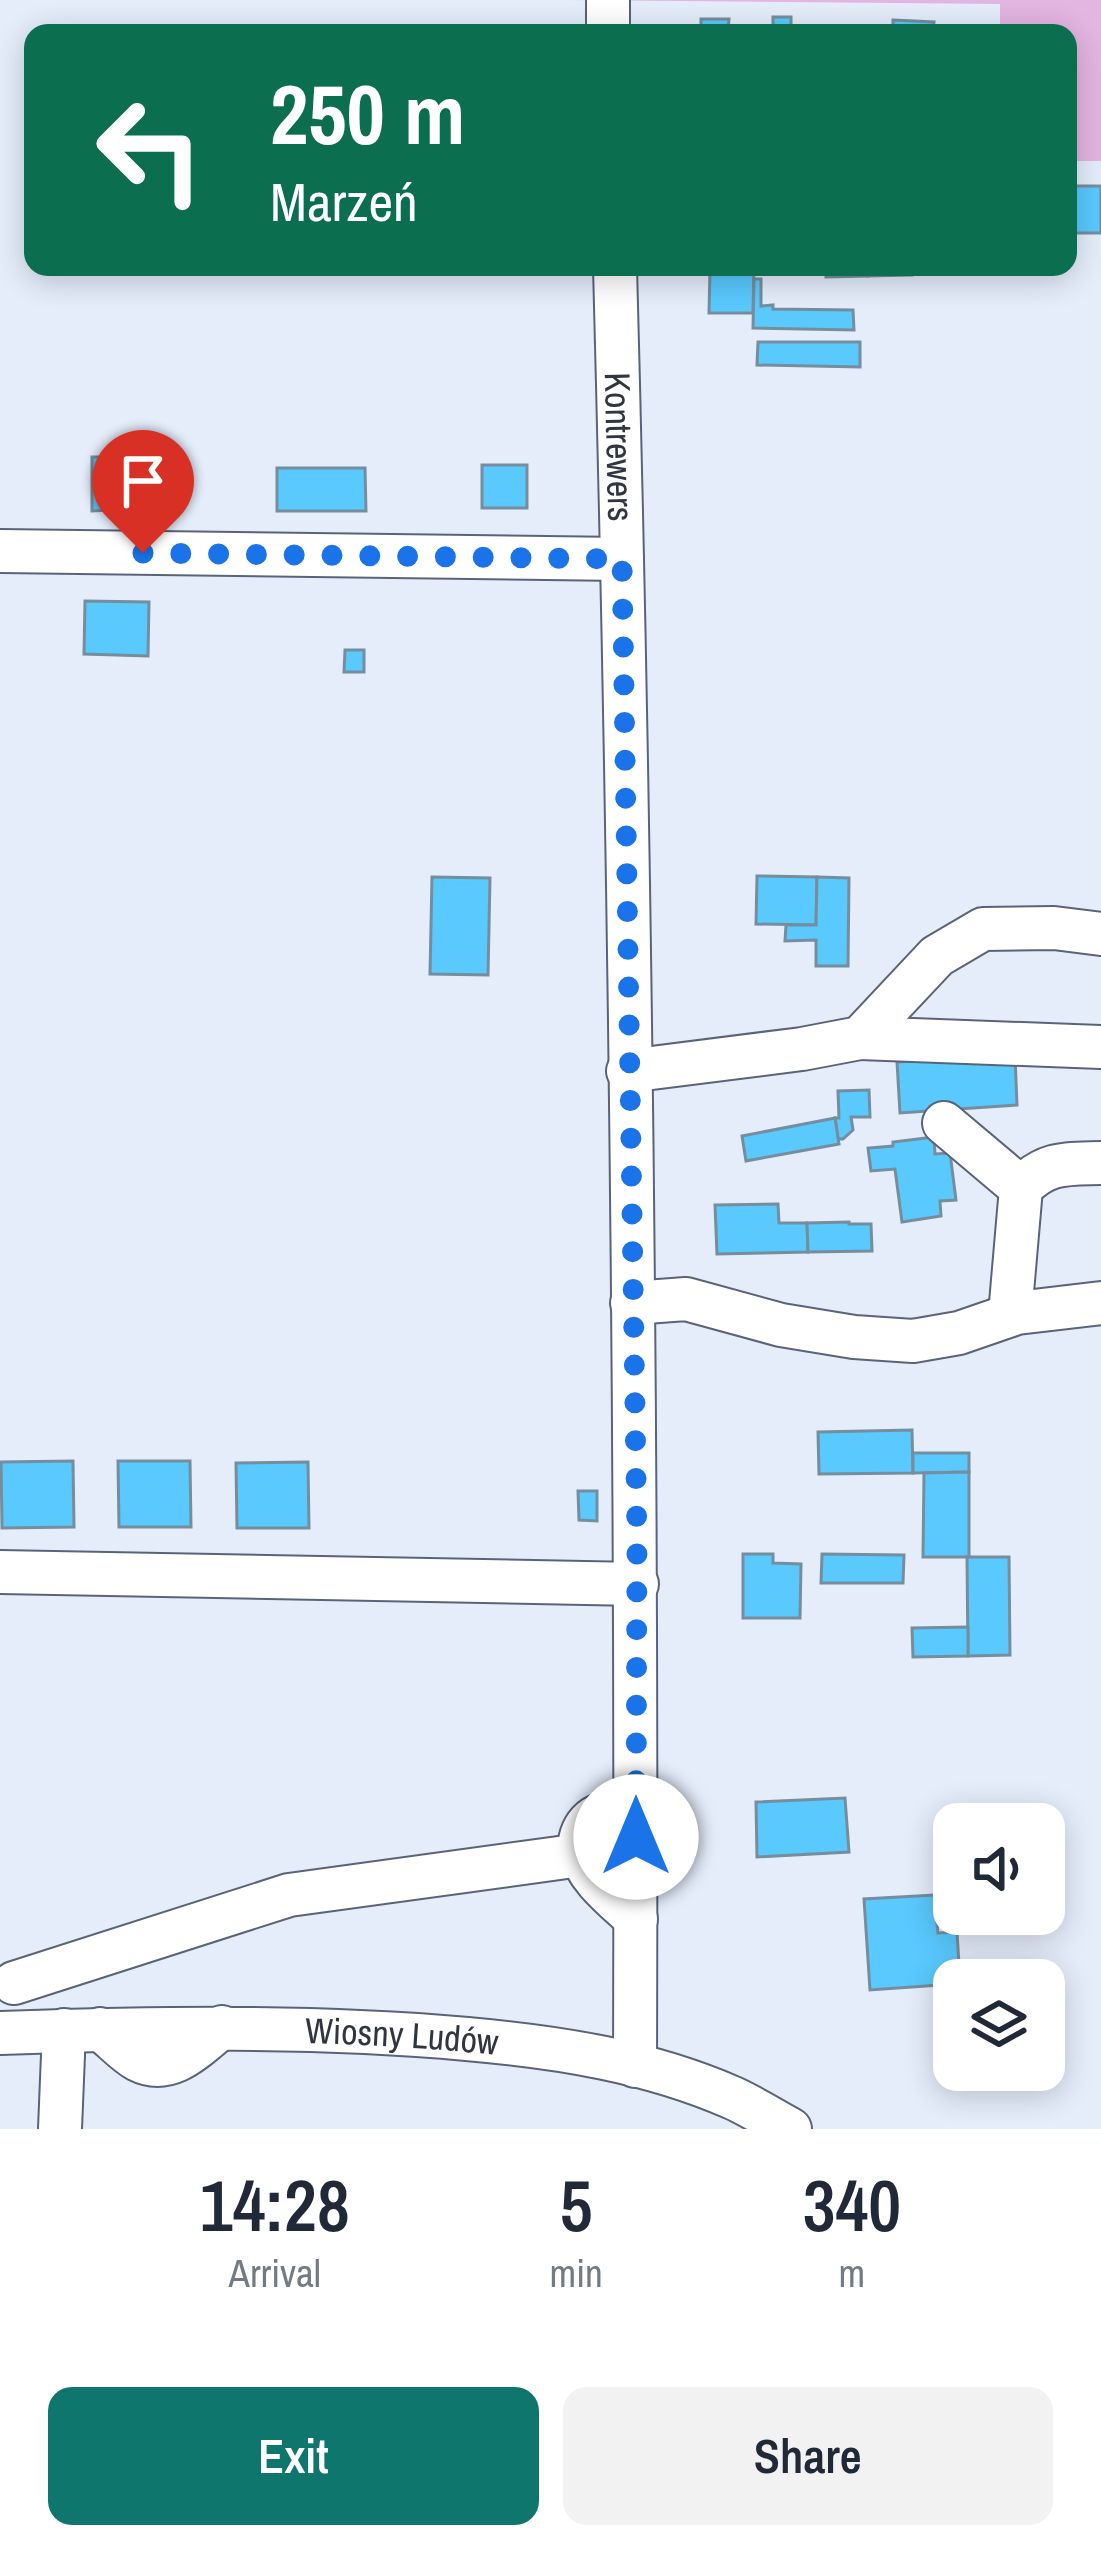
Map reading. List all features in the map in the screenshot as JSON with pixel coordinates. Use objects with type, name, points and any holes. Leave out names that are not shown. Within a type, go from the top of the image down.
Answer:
[{"type":"street","name":"Kontrewers","points":[[615,276],[637,1585],[635,2066]]},
{"type":"street","points":[[0,551],[622,559]]},
{"type":"street","points":[[860,1038],[937,956],[983,929],[1054,928],[1101,934]]},
{"type":"street","points":[[628,1071],[860,1038],[1101,1047]]},
{"type":"street","points":[[944,1123],[1021,1188]]},
{"type":"street","points":[[1010,1315],[1021,1188],[1035,1173],[1061,1165],[1101,1163]]},
{"type":"street","points":[[632,1303],[686,1299],[781,1325],[913,1341],[958,1333],[1010,1315],[1101,1303]]},
{"type":"street","points":[[0,1572],[637,1585]]},
{"type":"street","points":[[636,1837],[620,1817],[598,1816],[583,1829],[581,1855],[597,1880],[636,1919]]},
{"type":"street","points":[[7,1983],[290,1895],[581,1855]]},
{"type":"street","points":[[7,1983],[33,1997],[50,2031],[60,2129]]},
{"type":"street","name":"Wiosny Ludów","points":[[50,2031],[222,2027],[408,2033],[509,2042],[593,2055],[687,2080],[736,2099],[790,2129]]},
{"type":"shaded area","points":[[565,0],[1101,0],[1101,161],[1077,161],[1077,24],[1000,24],[1000,4]]},
{"type":"building","points":[[773,17],[791,17],[791,24],[773,24]]},
{"type":"building","points":[[701,19],[729,19],[728,24],[701,24]]},
{"type":"building","points":[[893,20],[934,22],[934,24],[893,24]]},
{"type":"building","points":[[1077,186],[1101,186],[1101,233],[1077,233]]},
{"type":"building","points":[[710,276],[754,276],[753,313],[709,313]]},
{"type":"building","points":[[754,279],[761,279],[761,306],[853,310],[854,330],[753,328]]},
{"type":"building","points":[[758,342],[860,342],[860,367],[757,365]]},
{"type":"building","points":[[92,457],[135,457],[135,464],[155,463],[155,517],[112,517],[112,510],[92,511]]},
{"type":"building","points":[[482,465],[527,465],[527,508],[482,508]]},
{"type":"building","points":[[277,468],[365,468],[366,511],[277,511]]},
{"type":"building","points":[[85,601],[149,602],[148,656],[84,654]]},
{"type":"building","points":[[345,650],[364,650],[364,672],[344,672]]},
{"type":"building","points":[[757,876],[817,877],[816,925],[756,924]]},
{"type":"building","points":[[432,877],[490,878],[488,975],[430,974]]},
{"type":"building","points":[[817,877],[849,878],[848,966],[816,966],[816,940],[785,941],[786,925],[816,925]]},
{"type":"building","points":[[1015,1056],[1017,1105],[900,1113],[897,1062]]},
{"type":"building","points":[[869,1090],[870,1117],[851,1117],[853,1130],[838,1139],[838,1091]]},
{"type":"building","points":[[835,1118],[839,1144],[746,1161],[742,1136]]},
{"type":"building","points":[[934,1137],[935,1154],[950,1153],[956,1200],[940,1201],[941,1216],[902,1222],[895,1169],[871,1171],[868,1148]]},
{"type":"building","points":[[778,1204],[779,1223],[807,1223],[808,1252],[717,1254],[715,1205]]},
{"type":"building","points":[[807,1223],[871,1224],[872,1251],[808,1252]]},
{"type":"building","points":[[912,1430],[913,1473],[819,1474],[818,1432]]},
{"type":"building","points":[[913,1453],[969,1453],[969,1472],[913,1473]]},
{"type":"building","points":[[73,1461],[74,1527],[2,1528],[1,1462]]},
{"type":"building","points":[[118,1461],[190,1461],[191,1527],[119,1527]]},
{"type":"building","points":[[308,1462],[309,1528],[237,1528],[236,1463]]},
{"type":"building","points":[[969,1472],[969,1557],[923,1557],[924,1473]]},
{"type":"building","points":[[578,1491],[597,1491],[597,1521],[579,1520]]},
{"type":"building","points":[[743,1554],[773,1554],[773,1563],[801,1564],[800,1618],[743,1618]]},
{"type":"building","points":[[822,1554],[904,1555],[903,1583],[821,1583]]},
{"type":"building","points":[[967,1557],[1009,1557],[1010,1655],[968,1656]]},
{"type":"building","points":[[968,1627],[968,1656],[913,1657],[912,1628]]},
{"type":"building","points":[[845,1798],[849,1852],[757,1857],[756,1802]]},
{"type":"building","points":[[933,1895],[933,1935],[957,1935],[959,1959],[933,1959],[933,1986],[870,1990],[864,1899]]},
{"type":"route","points":[[143,553],[622,559],[637,1540],[636,1837]]}]
